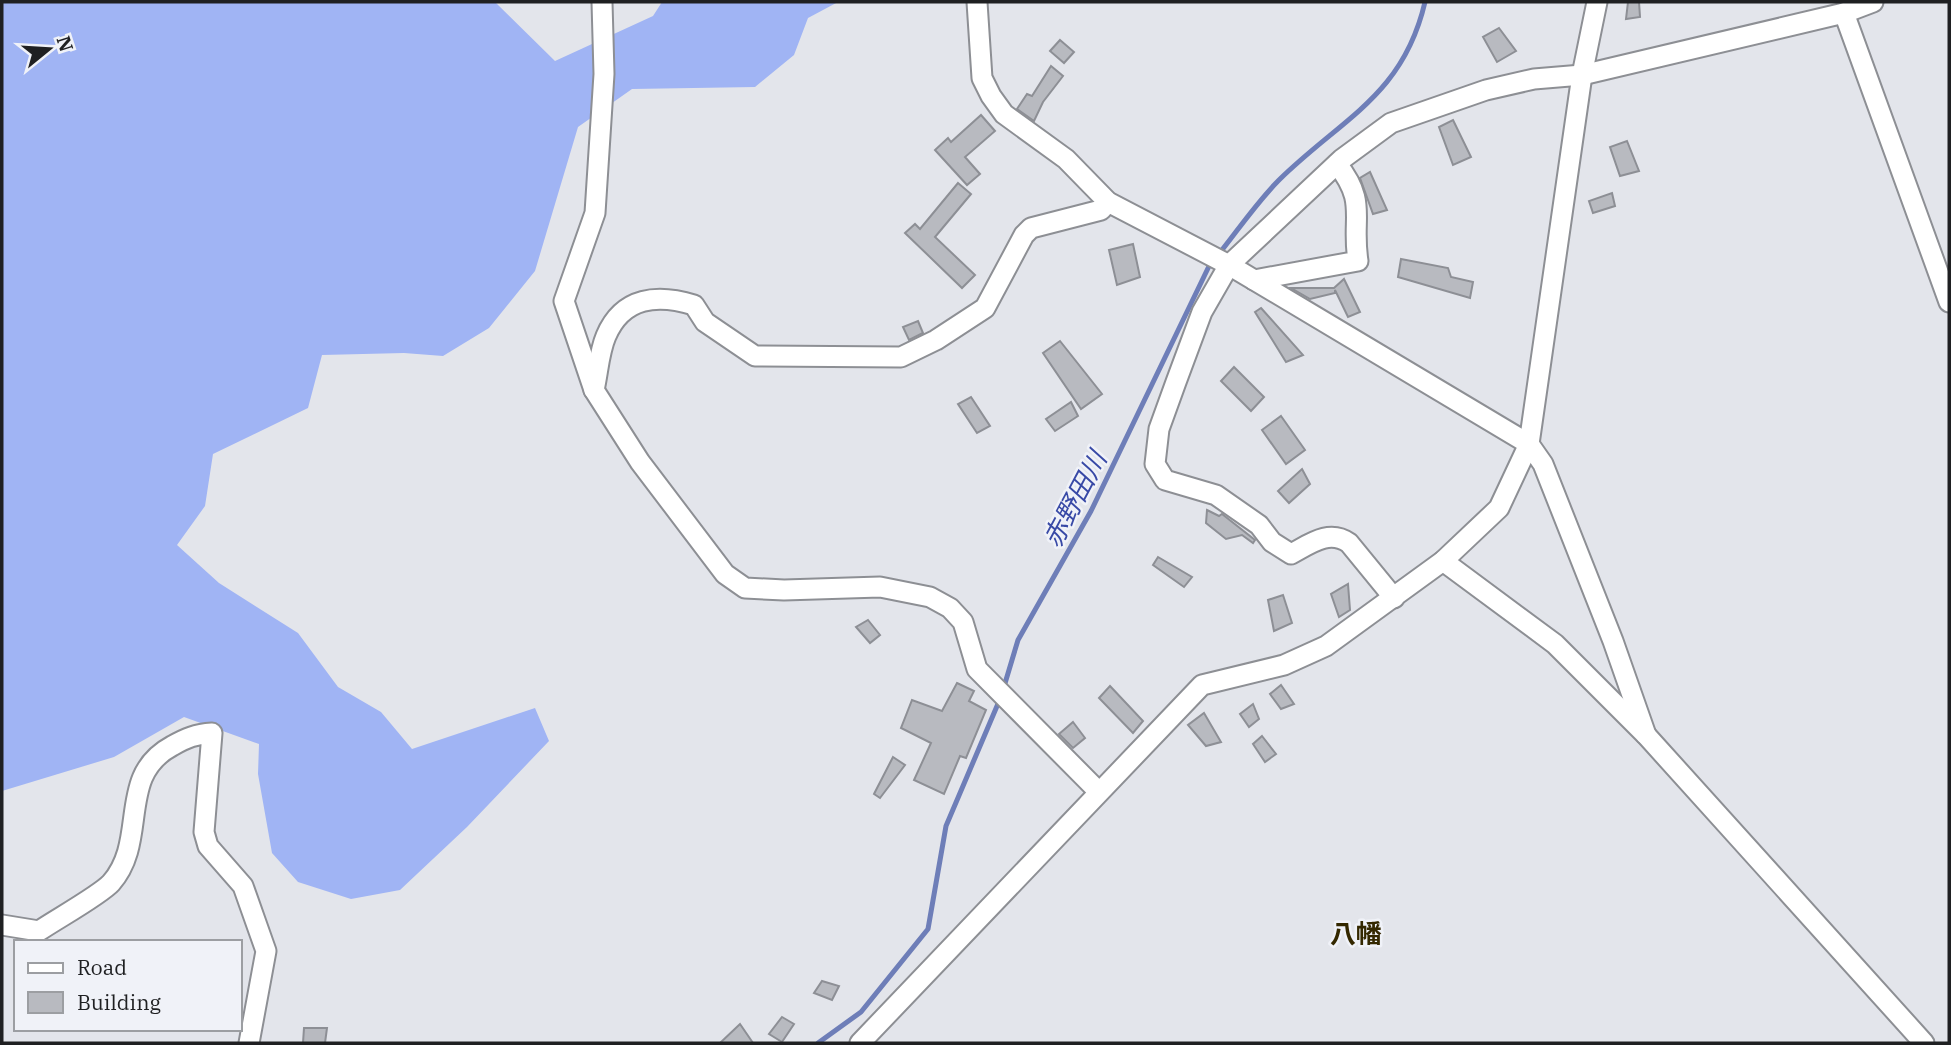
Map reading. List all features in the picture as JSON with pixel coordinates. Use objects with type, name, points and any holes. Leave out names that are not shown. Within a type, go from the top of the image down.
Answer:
[{"type":"street","points":[[603,2],[604,74],[596,213],[564,301],[594,390],[640,462],[725,574],[746,587],[784,590],[880,587],[930,597],[950,608],[963,622],[977,668],[1098,792]]},
{"type":"street","points":[[977,2],[982,78],[991,96],[1004,114],[1066,159],[1108,202],[1220,260],[1529,444],[1543,464],[1614,641],[1646,735]]},
{"type":"street","points":[[860,1043],[1202,685],[1284,665],[1326,646],[1443,561],[1499,508],[1529,444],[1582,75],[1597,2]]},
{"type":"street","points":[[1394,598],[1349,543],[1341,537],[1324,538],[1291,554],[1272,542],[1259,525],[1216,495],[1165,480],[1158,474],[1155,464],[1159,429],[1220,260],[1391,123],[1486,90],[1534,79],[1582,75],[1844,13],[1873,2]]},
{"type":"street","points":[[1844,13],[1949,302]]},
{"type":"street","points":[[1254,280],[1358,261],[1354,239],[1358,205],[1352,183],[1337,164]]},
{"type":"street","points":[[594,390],[606,335],[624,311],[650,297],[694,304],[705,322],[755,356],[901,357],[936,340],[985,308],[1024,235],[1031,228],[1101,210],[1108,202]]},
{"type":"street","points":[[1443,561],[1555,644],[1646,735],[1924,1043]]},
{"type":"street","points":[[2,925],[39,931],[110,884],[132,835],[142,771],[162,751],[193,734],[212,733],[204,832],[208,846],[243,886],[266,951],[249,1043]]},
{"type":"shaded area","points":[[2,2],[495,2],[555,61],[653,16],[662,2],[838,2],[808,18],[794,55],[755,87],[632,89],[578,127],[535,271],[489,328],[443,356],[404,353],[322,355],[308,408],[213,454],[205,506],[177,545],[219,583],[298,633],[338,687],[381,712],[412,749],[535,708],[549,741],[467,827],[400,890],[351,899],[298,882],[272,853],[258,774],[259,744],[184,717],[114,757],[2,791]]},
{"type":"building","points":[[1628,2],[1639,2],[1640,17],[1626,19]]},
{"type":"building","points":[[1499,28],[1516,51],[1497,62],[1483,37]]},
{"type":"building","points":[[1060,40],[1074,52],[1064,63],[1050,51]]},
{"type":"building","points":[[1051,66],[1063,76],[1043,102],[1034,121],[1017,109],[1027,94],[1032,96]]},
{"type":"building","points":[[981,115],[995,131],[965,157],[980,174],[967,185],[935,150],[948,138],[951,142]]},
{"type":"building","points":[[1453,120],[1471,157],[1453,165],[1439,127]]},
{"type":"building","points":[[1627,141],[1639,171],[1620,176],[1610,147]]},
{"type":"building","points":[[1370,172],[1387,210],[1373,214],[1360,178]]},
{"type":"building","points":[[958,183],[971,194],[935,237],[975,275],[962,288],[905,233],[915,224],[920,229]]},
{"type":"building","points":[[1612,193],[1615,206],[1593,213],[1589,201]]},
{"type":"building","points":[[1133,244],[1140,277],[1117,285],[1109,250]]},
{"type":"building","points":[[1401,259],[1448,268],[1451,277],[1473,282],[1470,298],[1398,277]]},
{"type":"building","points":[[1344,279],[1360,312],[1348,317],[1335,290],[1335,293],[1310,299],[1291,288],[1334,288]]},
{"type":"building","points":[[1261,308],[1303,355],[1286,362],[1255,312]]},
{"type":"building","points":[[918,321],[923,333],[909,340],[903,327]]},
{"type":"building","points":[[1060,341],[1102,394],[1081,409],[1043,353]]},
{"type":"building","points":[[1234,367],[1264,397],[1251,411],[1221,381]]},
{"type":"building","points":[[971,397],[990,426],[977,433],[958,404]]},
{"type":"building","points":[[1071,402],[1078,416],[1055,431],[1046,419]]},
{"type":"building","points":[[1281,416],[1305,450],[1286,464],[1262,430]]},
{"type":"building","points":[[1302,469],[1310,484],[1289,503],[1278,491]]},
{"type":"building","points":[[1207,510],[1219,516],[1222,514],[1255,540],[1253,543],[1242,535],[1226,539],[1206,523]]},
{"type":"building","points":[[1158,557],[1192,577],[1184,587],[1153,565]]},
{"type":"building","points":[[1348,584],[1350,610],[1339,617],[1331,594]]},
{"type":"building","points":[[1283,595],[1292,623],[1274,631],[1268,600]]},
{"type":"building","points":[[868,620],[880,635],[870,643],[856,627]]},
{"type":"building","points":[[957,683],[974,691],[969,701],[986,710],[966,758],[960,756],[944,794],[914,780],[931,743],[901,728],[912,700],[942,711]]},
{"type":"building","points":[[1281,685],[1294,704],[1281,709],[1270,694]]},
{"type":"building","points":[[1110,686],[1143,721],[1133,733],[1099,698]]},
{"type":"building","points":[[1253,704],[1259,719],[1249,727],[1240,714]]},
{"type":"building","points":[[1204,713],[1221,742],[1206,746],[1188,725]]},
{"type":"building","points":[[1073,722],[1085,738],[1073,748],[1059,734]]},
{"type":"building","points":[[1262,736],[1276,754],[1265,762],[1253,744]]},
{"type":"building","points":[[893,757],[905,765],[880,798],[874,794]]},
{"type":"building","points":[[822,981],[839,986],[832,1000],[814,993]]},
{"type":"building","points":[[782,1017],[794,1024],[782,1042],[769,1034]]},
{"type":"building","points":[[740,1024],[753,1043],[720,1043]]},
{"type":"building","points":[[304,1028],[327,1028],[325,1043],[303,1043]]},
{"type":"waterway","name":"赤野田川","points":[[1218,255],[1279,180],[1386,83],[1402,61],[1415,34],[1425,2]]},
{"type":"waterway","name":"赤野田川","points":[[1003,690],[1018,640],[1091,511],[1211,262]]},
{"type":"waterway","name":"赤野田川","points":[[818,1043],[861,1012],[928,929],[946,826],[1000,699]]},
{"type":"district","name":"八幡","points":[[1356,933]]}]
